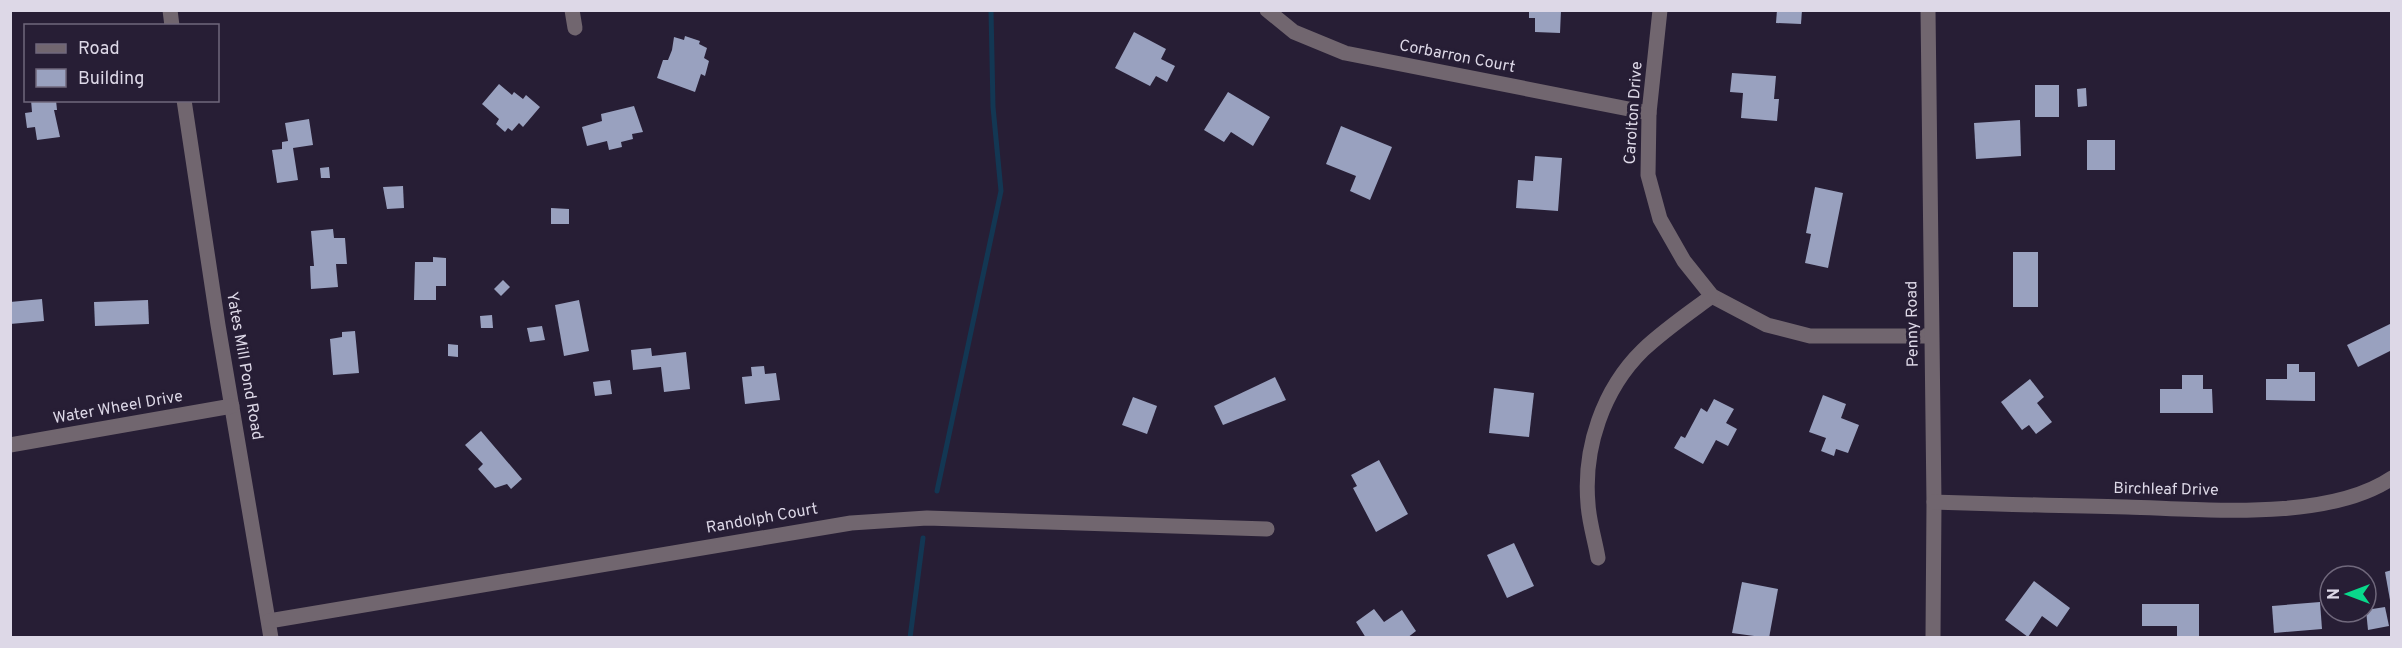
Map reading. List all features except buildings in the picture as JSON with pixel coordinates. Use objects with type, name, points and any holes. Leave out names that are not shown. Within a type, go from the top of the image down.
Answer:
[{"type":"street","points":[[572,10],[575,28]]},
{"type":"street","name":"Corbarron Court","points":[[1267,10],[1294,32],[1345,53],[1649,113]]},
{"type":"street","name":"Carolton Drive","points":[[1660,10],[1649,113],[1648,175],[1660,219],[1684,261],[1712,296],[1767,325],[1810,336],[1931,336]]},
{"type":"street","name":"Penny Road","points":[[1928,10],[1934,502],[1933,638]]},
{"type":"street","name":"Yates Mill Pond Road","points":[[184,102],[271,638]]},
{"type":"street","points":[[1598,558],[1588,504],[1588,459],[1604,407],[1627,368],[1642,351],[1712,296]]},
{"type":"street","name":"Water Wheel Drive","points":[[10,445],[232,406]]},
{"type":"street","name":"Birchleaf Drive","points":[[1934,502],[2248,510],[2319,505],[2381,485],[2391,478]]},
{"type":"street","name":"Randolph Court","points":[[269,621],[851,523],[927,518],[1267,529]]},
{"type":"waterway","points":[[937,491],[1001,191],[993,107],[991,10]]},
{"type":"waterway","points":[[910,638],[923,538]]}]
